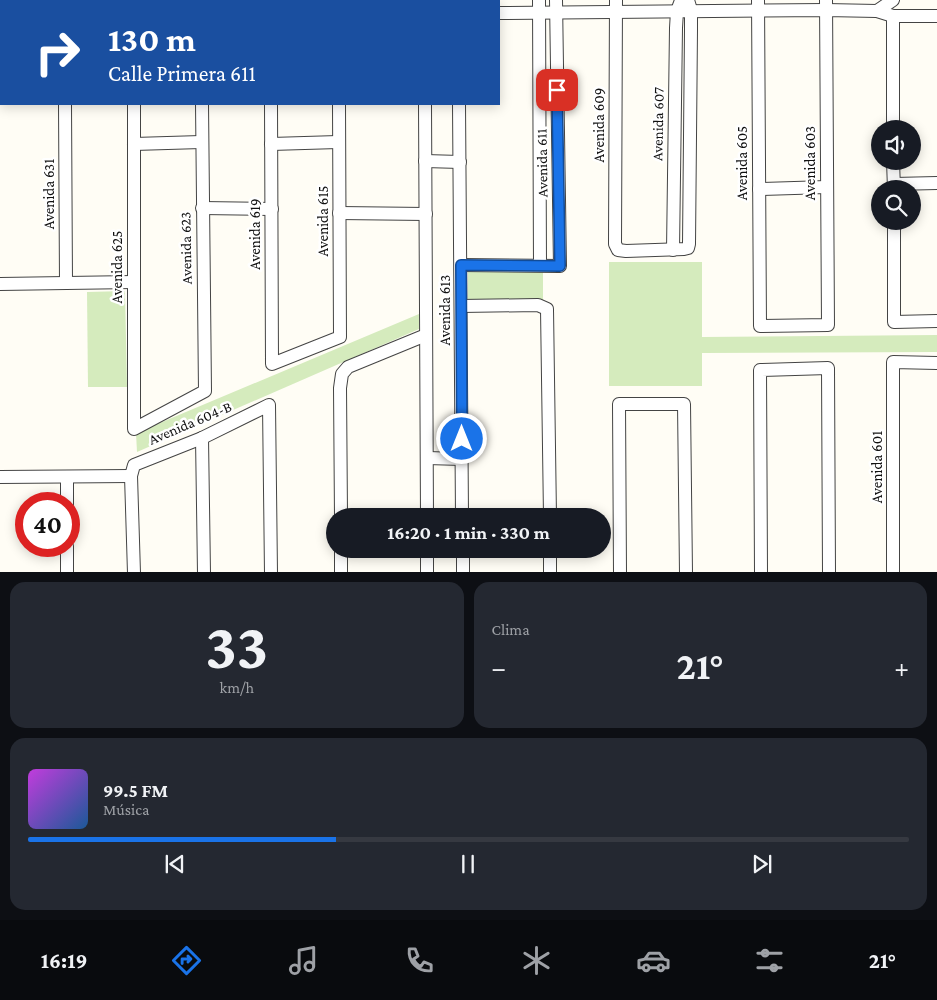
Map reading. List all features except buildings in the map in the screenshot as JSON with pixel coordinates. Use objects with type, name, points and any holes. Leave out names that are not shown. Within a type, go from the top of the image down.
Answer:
[{"type":"street","name":"Avenida 611","points":[[539,0],[540,265],[560,266],[556,6]]},
{"type":"street","points":[[877,11],[893,0]]},
{"type":"street","name":"Avenida 609","points":[[616,5],[615,244],[618,250],[673,250]]},
{"type":"street","name":"Avenida 607","points":[[673,250],[679,5]]},
{"type":"street","points":[[673,250],[688,248],[689,5]]},
{"type":"street","name":"Avenida 605","points":[[758,5],[760,326]]},
{"type":"street","points":[[500,13],[538,13],[556,6],[826,5],[877,11],[893,16],[937,16]]},
{"type":"street","name":"Avenida 603","points":[[760,326],[828,325],[826,5]]},
{"type":"street","points":[[893,16],[893,120]]},
{"type":"street","name":"Avenida 631","points":[[64,105],[66,283]]},
{"type":"street","name":"Avenida 625","points":[[134,105],[134,429]]},
{"type":"street","name":"Avenida 623","points":[[202,105],[205,391]]},
{"type":"street","name":"Avenida 619","points":[[271,105],[272,364],[340,337]]},
{"type":"street","name":"Avenida 615","points":[[339,105],[340,337]]},
{"type":"street","name":"Avenida 613","points":[[425,105],[427,508]]},
{"type":"street","name":"Avenida 613","points":[[459,105],[462,508]]},
{"type":"street","points":[[134,144],[202,142]]},
{"type":"street","points":[[271,144],[338,142]]},
{"type":"street","points":[[426,161],[460,162]]},
{"type":"street","points":[[921,184],[937,183]]},
{"type":"street","points":[[759,189],[827,187]]},
{"type":"street","points":[[202,208],[272,209]]},
{"type":"street","points":[[339,213],[426,214]]},
{"type":"street","points":[[894,230],[894,322],[937,321]]},
{"type":"street","points":[[461,265],[540,265]]},
{"type":"street","points":[[0,284],[133,282]]},
{"type":"street","points":[[461,306],[538,305],[546,309],[550,508]]},
{"type":"street","points":[[341,508],[340,388],[342,374],[348,367],[426,335]]},
{"type":"street","name":"Avenida 601","points":[[893,572],[893,362],[937,363]]},
{"type":"street","points":[[761,572],[760,370],[828,368],[829,572]]},
{"type":"street","name":"Avenida 604-B","points":[[134,429],[205,391]]},
{"type":"street","points":[[620,572],[619,404],[684,404],[686,572]]},
{"type":"street","name":"Avenida 604-B","points":[[132,476],[134,465],[202,438],[269,405],[271,572]]},
{"type":"street","points":[[202,438],[204,572]]},
{"type":"street","points":[[427,458],[462,459]]},
{"type":"street","points":[[0,477],[132,476],[134,572]]},
{"type":"street","points":[[67,477],[67,492]]},
{"type":"street","points":[[67,557],[67,572]]},
{"type":"street","points":[[341,558],[341,572]]},
{"type":"street","points":[[427,558],[427,572]]},
{"type":"street","points":[[463,558],[463,572]]},
{"type":"street","points":[[550,558],[550,572]]},
{"type":"green space","points":[[609,262],[702,262],[702,337],[937,335],[937,352],[702,353],[702,386],[609,386]]},
{"type":"green space","points":[[468,269],[543,269],[543,300],[468,300]]},
{"type":"green space","points":[[125,291],[127,387],[88,387],[87,292]]},
{"type":"green space","points":[[419,314],[419,329],[137,452],[136,433]]},
{"type":"route","points":[[462,439],[461,265],[560,266],[557,90]]}]
